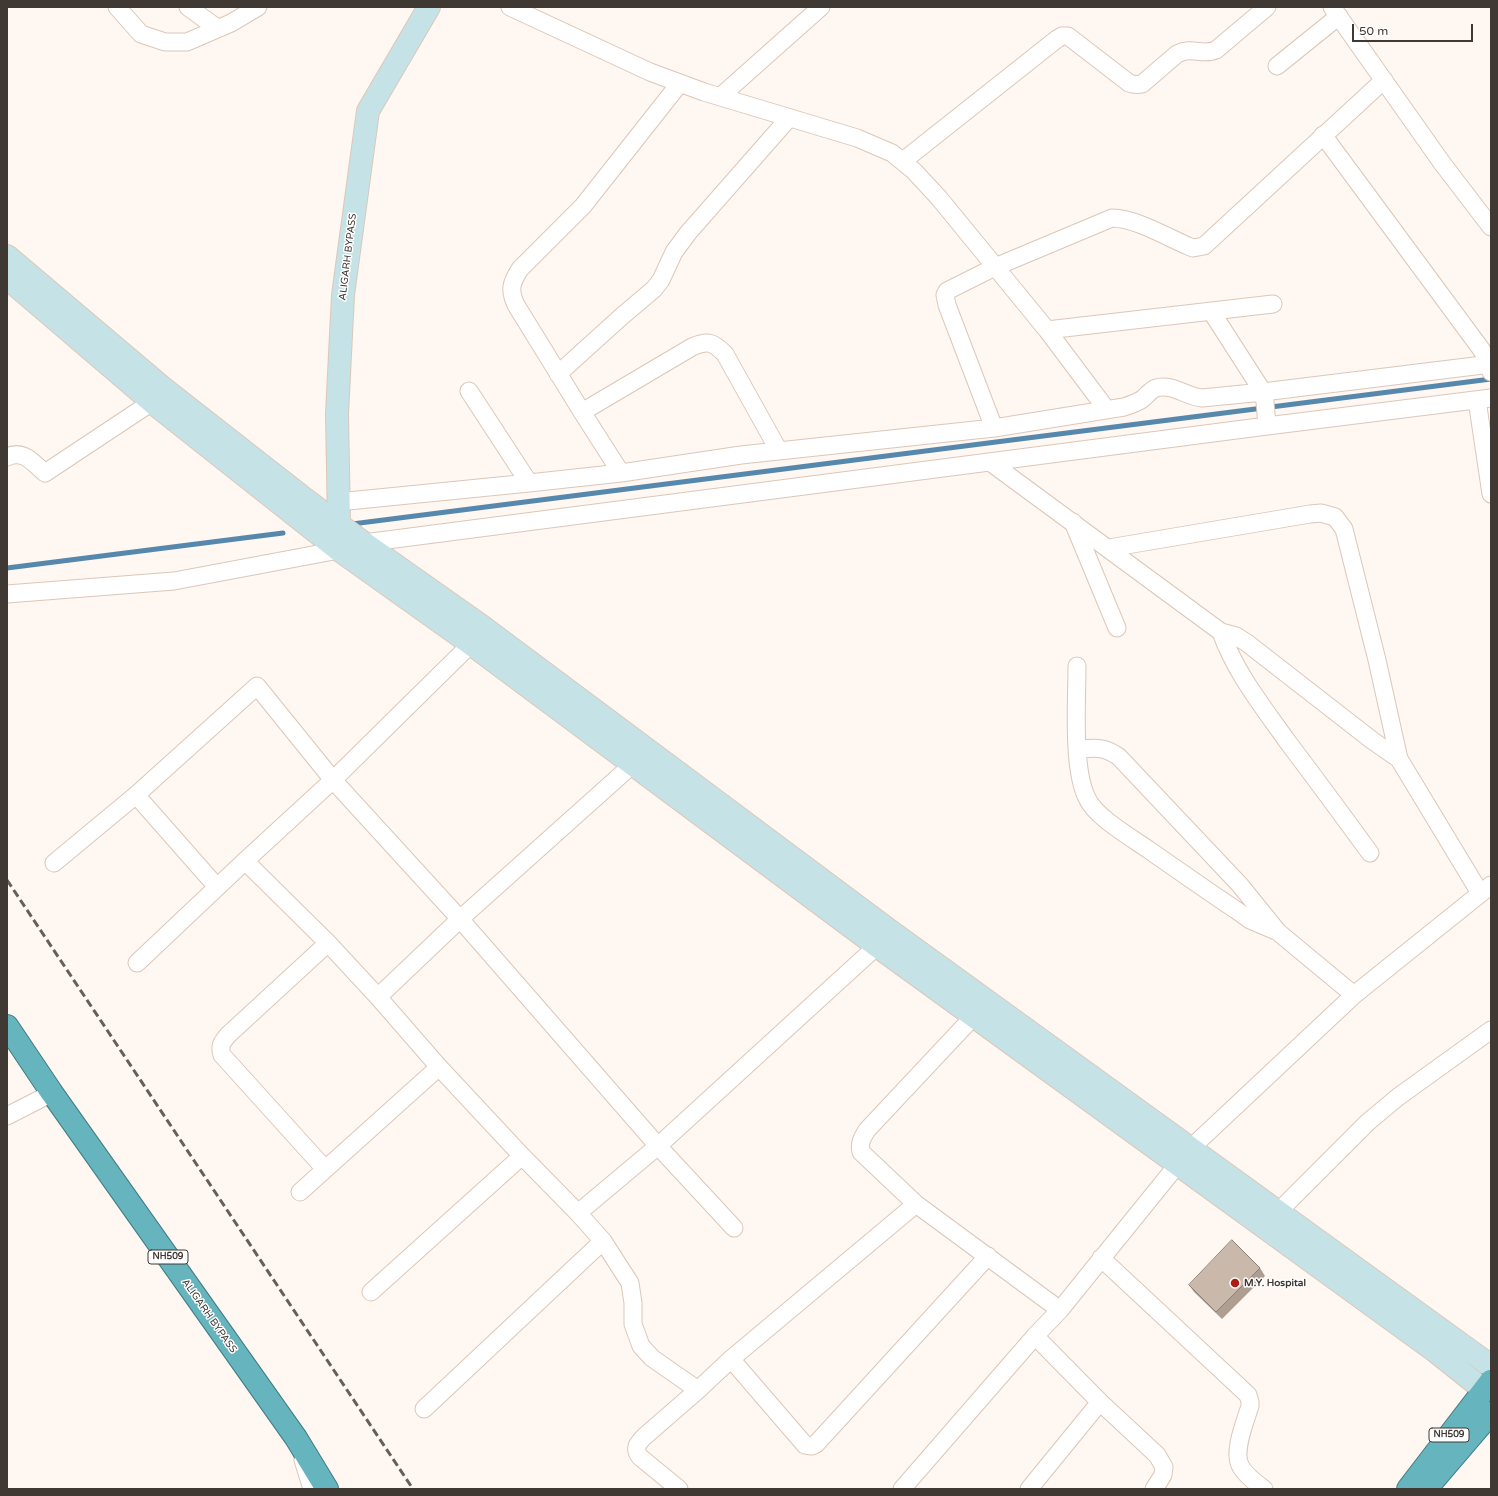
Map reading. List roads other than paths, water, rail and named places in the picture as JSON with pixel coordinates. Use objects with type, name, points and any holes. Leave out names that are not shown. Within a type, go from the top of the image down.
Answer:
[{"type":"highway","name":"ALIGARH BYPASS","points":[[7,1026],[52,1093],[296,1438],[327,1489]]},
{"type":"highway","name":"NH509","points":[[1408,1489],[1489,1388]]},
{"type":"highway","name":"NH509","points":[[1426,1489],[1491,1413]]},
{"type":"main road","name":"ALIGARH BYPASS","points":[[339,530],[337,414],[343,295],[368,112],[429,7]]},
{"type":"main road","points":[[7,256],[163,388],[268,471],[339,530],[471,644],[877,946],[974,1016],[1185,1156],[1278,1212],[1491,1366]]},
{"type":"main road","points":[[7,278],[152,402],[339,530],[364,542],[483,627],[896,934],[1185,1156],[1262,1226],[1435,1351],[1489,1388]]},
{"type":"street","points":[[117,7],[141,34],[165,42],[187,42],[231,22],[258,7]]},
{"type":"street","points":[[188,7],[217,28]]},
{"type":"street","points":[[510,7],[618,58],[680,83],[857,138],[892,153],[903,161],[939,198],[1047,330],[1107,410]]},
{"type":"street","points":[[721,96],[821,7]]},
{"type":"street","points":[[903,161],[1057,38],[1068,36],[1129,83],[1138,85],[1142,84],[1177,54],[1183,51],[1188,50],[1205,52],[1216,50],[1267,7]]},
{"type":"street","points":[[1278,66],[1336,12],[1442,163],[1491,227]]},
{"type":"street","points":[[994,428],[947,305],[945,295],[947,291],[995,267],[1112,218],[1122,218],[1136,222],[1193,248],[1204,246],[1384,80]]},
{"type":"street","points":[[621,473],[558,374],[512,297],[511,289],[515,277],[520,269],[583,206],[680,83]]},
{"type":"street","points":[[558,374],[654,289],[662,280],[674,252],[688,233],[789,118]]},
{"type":"street","points":[[364,542],[990,462],[1491,366],[1482,349],[1324,135]]},
{"type":"street","points":[[1047,330],[1273,304]]},
{"type":"street","points":[[1211,311],[1266,408]]},
{"type":"street","points":[[582,412],[692,347],[702,342],[708,343],[716,346],[725,354],[780,451]]},
{"type":"street","points":[[7,594],[174,581],[339,530],[529,483],[621,473],[780,451],[994,428],[1124,407],[1138,402],[1151,390],[1162,387],[1172,388],[1196,397],[1266,408],[1484,399],[1491,494]]},
{"type":"street","points":[[469,391],[529,483]]},
{"type":"street","points":[[7,457],[14,454],[24,455],[46,473],[152,402]]},
{"type":"street","points":[[990,462],[1109,548],[1221,632],[1236,636],[1247,642],[1373,741],[1399,759]]},
{"type":"street","points":[[902,1489],[1035,1336],[1060,1310],[1185,1156],[1354,995],[1485,889],[1399,759],[1344,530],[1336,517],[1321,513],[1310,514],[1109,548]]},
{"type":"street","points":[[1073,522],[1116,628]]},
{"type":"street","points":[[1221,632],[1227,650],[1244,678],[1274,722],[1370,854]]},
{"type":"street","points":[[137,963],[333,780],[471,644]]},
{"type":"street","points":[[1077,666],[1078,749],[1081,780],[1083,790],[1091,806],[1098,813],[1244,916],[1278,932]]},
{"type":"street","points":[[54,863],[136,795],[257,686],[333,780],[460,919],[658,1146],[734,1228]]},
{"type":"street","points":[[1078,749],[1101,748],[1119,757],[1240,885],[1278,932],[1354,995]]},
{"type":"street","points":[[378,997],[460,919],[632,764]]},
{"type":"street","points":[[136,795],[217,887]]},
{"type":"street","points":[[245,861],[328,943],[522,1156],[578,1213],[603,1241],[630,1283],[633,1303],[633,1324],[641,1346],[652,1358],[698,1390]]},
{"type":"street","points":[[325,1169],[222,1055],[220,1049],[222,1042],[228,1036],[328,943]]},
{"type":"street","points":[[578,1213],[658,1146],[877,946]]},
{"type":"street","points":[[974,1016],[872,1125],[861,1139],[859,1145],[861,1152],[916,1204],[1060,1310]]},
{"type":"street","points":[[1278,1212],[1368,1122],[1398,1097],[1491,1030]]},
{"type":"street","points":[[300,1192],[439,1066]]},
{"type":"street","points":[[7,1116],[52,1093]]},
{"type":"street","points":[[371,1292],[522,1156]]},
{"type":"street","points":[[668,1486],[636,1452],[636,1447],[645,1436],[731,1359],[916,1204]]},
{"type":"street","points":[[424,1408],[603,1241]]},
{"type":"street","points":[[731,1359],[805,1445],[812,1446],[816,1444],[988,1256]]},
{"type":"street","points":[[1101,1258],[1248,1395],[1250,1406],[1238,1447],[1237,1461],[1247,1475],[1264,1489]]},
{"type":"street","points":[[1035,1336],[1100,1402],[1158,1455],[1164,1467],[1163,1475],[1154,1489]]},
{"type":"street","points":[[1029,1489],[1100,1402]]},
{"type":"street","points":[[296,1438],[312,1489]]},
{"type":"waterway","points":[[352,524],[1491,379]]},
{"type":"waterway","points":[[7,568],[283,533]]},
{"type":"railway","points":[[7,880],[413,1489]]},
{"type":"place","name":"M.Y. Hospital","points":[[1235,1283]]}]
